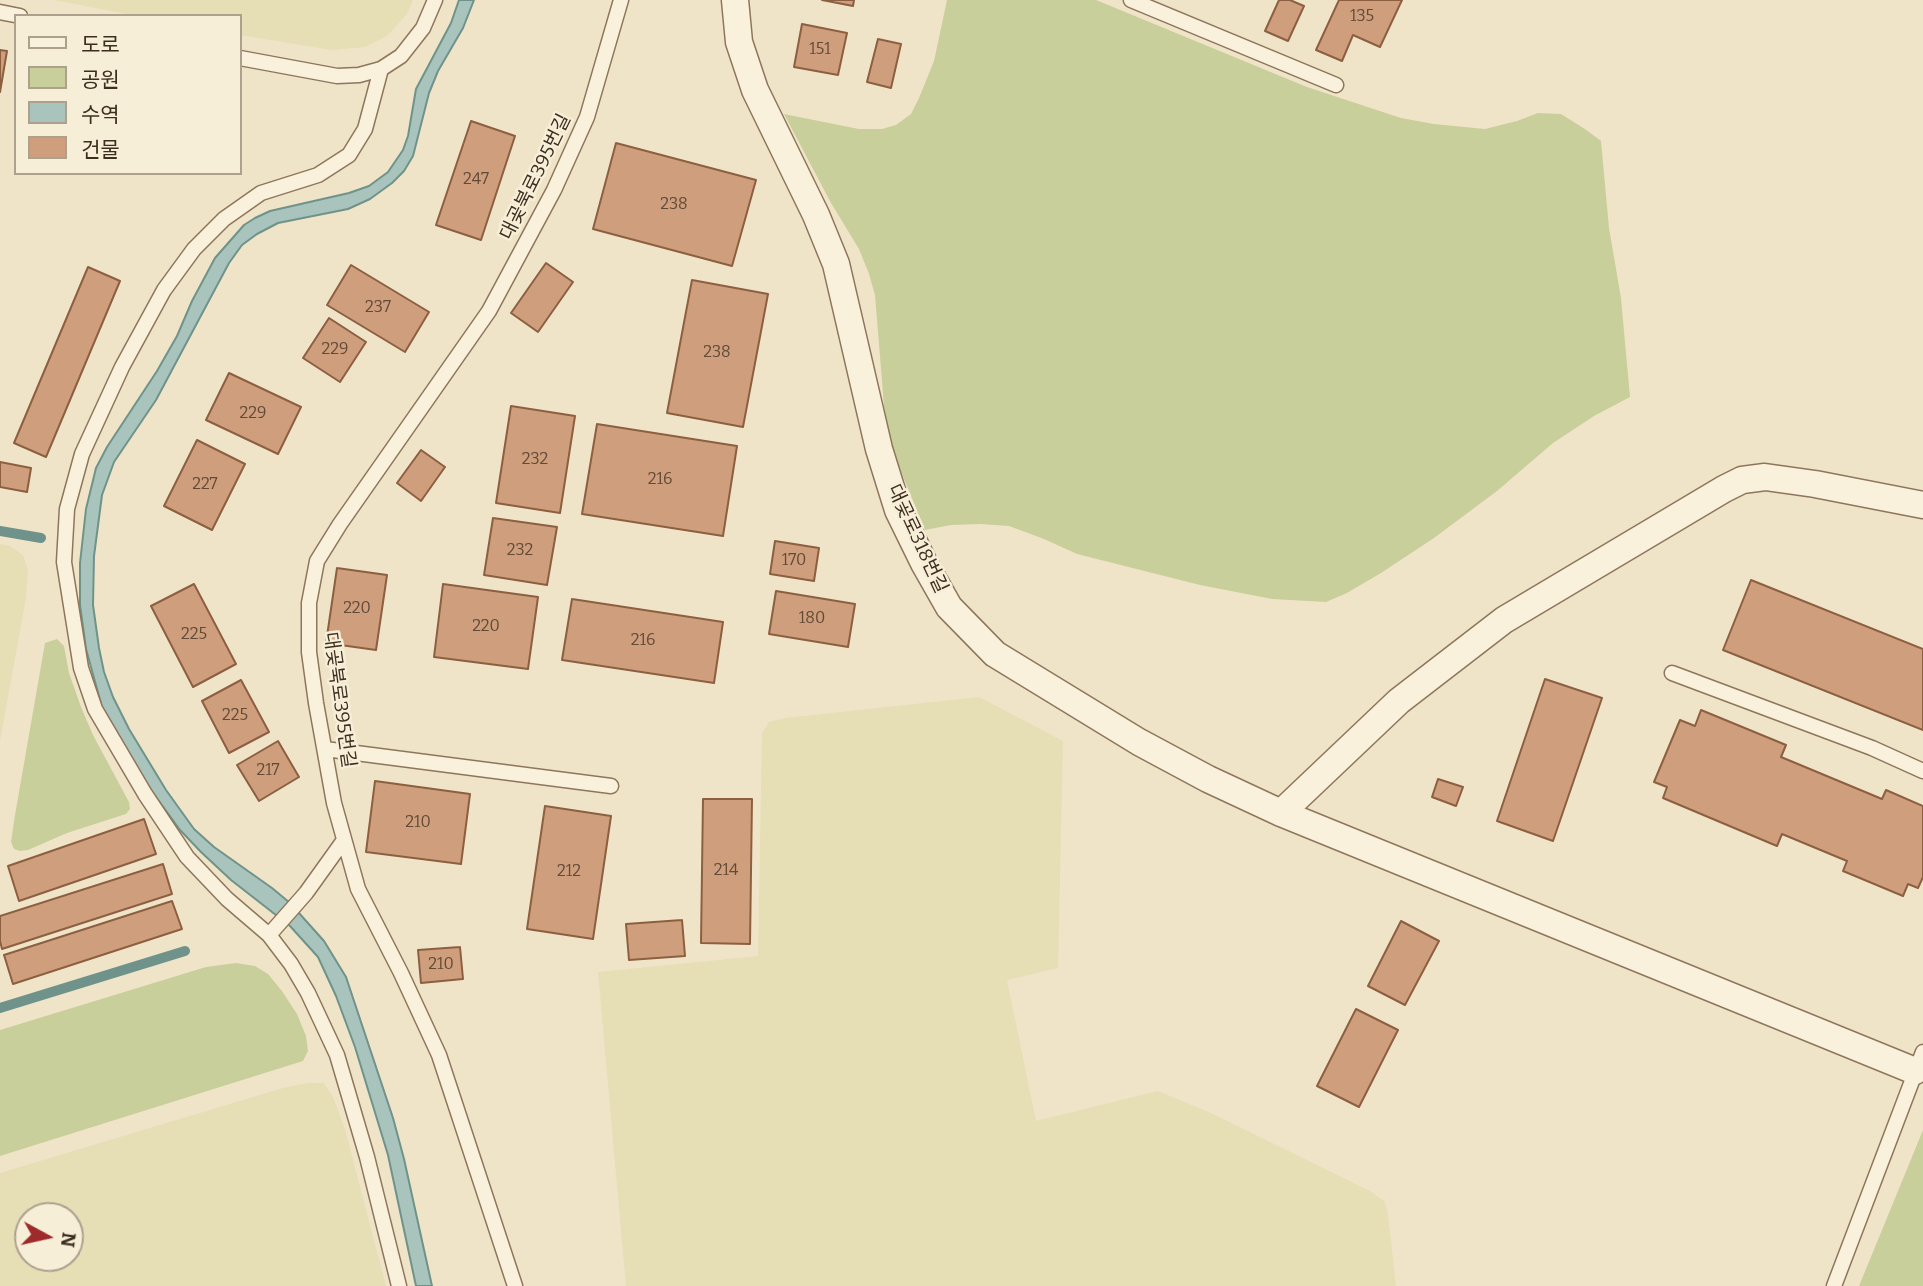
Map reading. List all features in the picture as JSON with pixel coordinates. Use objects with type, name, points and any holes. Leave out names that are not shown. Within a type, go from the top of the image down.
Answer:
[{"type":"street","name":"대곶로318번길","points":[[735,0],[739,42],[755,90],[816,215],[836,264],[873,426],[898,510],[923,563],[949,607],[995,654],[1139,742],[1208,779],[1281,813],[1920,1066]]},
{"type":"street","points":[[1281,813],[1399,701],[1504,620],[1742,480],[1765,477],[1923,505]]},
{"type":"lane","points":[[242,58],[337,76],[359,75],[381,69],[401,56],[423,28],[435,0]]},
{"type":"lane","name":"대곶북로395번길","points":[[515,1286],[439,1055],[358,889],[334,803],[316,703],[309,652],[309,603],[317,561],[495,299],[554,190],[587,117],[621,0]]},
{"type":"lane","points":[[1131,0],[1336,85]]},
{"type":"lane","points":[[381,69],[365,129],[349,155],[318,175],[261,193],[223,219],[194,249],[164,290],[122,367],[82,454],[67,509],[64,562],[81,668],[95,709],[145,794],[187,857],[227,899],[274,929],[337,1055],[367,1157],[399,1286]]},
{"type":"lane","points":[[1671,673],[1872,748],[1923,771]]},
{"type":"lane","points":[[325,749],[611,786]]},
{"type":"lane","points":[[274,929],[306,893],[344,840]]},
{"type":"lane","points":[[1833,1286],[1920,1066]]},
{"type":"shaded area","points":[[54,0],[413,0],[407,14],[387,36],[365,47],[332,50],[242,35],[242,14],[127,14]]},
{"type":"shaded area","points":[[0,544],[10,546],[23,555],[28,570],[26,598],[0,741]]},
{"type":"shaded area","points":[[979,697],[1063,741],[1058,968],[1007,980],[1036,1121],[1158,1091],[1213,1114],[1370,1191],[1384,1201],[1388,1214],[1396,1286],[626,1286],[598,972],[758,956],[762,734],[769,722]]},
{"type":"shaded area","points":[[324,1083],[333,1097],[345,1129],[386,1286],[0,1286],[0,1173],[283,1088]]},
{"type":"green space","points":[[947,0],[1096,0],[1307,87],[1401,118],[1485,129],[1538,113],[1561,114],[1601,141],[1609,228],[1621,298],[1630,397],[1594,416],[1553,443],[1497,491],[1434,538],[1381,573],[1326,602],[1272,599],[1200,585],[1077,554],[1009,526],[951,525],[925,530],[897,462],[889,434],[884,406],[875,295],[869,274],[859,249],[831,203],[784,114],[859,129],[882,129],[896,125],[911,114],[919,98],[934,61]]},
{"type":"green space","points":[[57,639],[64,646],[69,673],[93,735],[129,802],[130,809],[126,814],[20,851],[14,849],[11,842],[45,643]]},
{"type":"green space","points":[[236,963],[255,966],[268,974],[282,991],[297,1014],[306,1036],[308,1051],[303,1061],[0,1156],[0,1030],[206,967]]},
{"type":"green space","points":[[1923,1130],[1923,1286],[1859,1286]]},
{"type":"water","points":[[459,0],[474,0],[463,28],[438,71],[429,93],[413,156],[404,171],[370,199],[348,209],[278,223],[257,234],[242,245],[229,263],[156,400],[114,462],[102,495],[94,556],[93,605],[99,648],[113,697],[129,729],[166,790],[194,829],[290,903],[324,941],[346,977],[404,1159],[432,1286],[416,1286],[388,1155],[355,1047],[318,957],[290,926],[231,880],[201,852],[180,830],[148,786],[102,707],[86,649],[80,605],[80,563],[86,509],[96,468],[177,336],[215,258],[244,225],[255,218],[270,211],[349,193],[369,186],[388,172],[403,150],[408,136],[416,89],[451,23]]},
{"type":"building","points":[[822,0],[854,0],[853,6]]},
{"type":"building","points":[[1279,0],[1290,0],[1304,6],[1288,41],[1265,31]]},
{"type":"building","points":[[1339,0],[1402,0],[1380,47],[1353,35],[1342,61],[1316,50]]},
{"type":"building","points":[[802,24],[847,33],[838,75],[794,67]]},
{"type":"building","points":[[878,39],[901,44],[891,88],[867,82]]},
{"type":"building","points":[[0,50],[7,51],[0,92]]},
{"type":"building","points":[[471,121],[515,136],[481,240],[436,225]]},
{"type":"building","points":[[616,143],[756,180],[732,266],[593,229]]},
{"type":"building","points":[[546,263],[573,282],[538,332],[511,313]]},
{"type":"building","points":[[351,265],[429,312],[405,352],[327,305]]},
{"type":"building","points":[[88,267],[120,281],[46,457],[14,443]]},
{"type":"building","points":[[692,280],[768,294],[743,427],[667,413]]},
{"type":"building","points":[[329,318],[366,342],[340,382],[303,358]]},
{"type":"building","points":[[229,373],[301,407],[278,454],[206,420]]},
{"type":"building","points":[[511,406],[575,416],[560,513],[496,503]]},
{"type":"building","points":[[597,424],[737,446],[723,536],[582,514]]},
{"type":"building","points":[[197,440],[245,464],[212,530],[164,506]]},
{"type":"building","points":[[421,450],[445,467],[421,501],[397,483]]},
{"type":"building","points":[[0,462],[31,468],[27,492],[0,487]]},
{"type":"building","points":[[493,518],[557,527],[547,585],[484,575]]},
{"type":"building","points":[[775,541],[819,548],[814,581],[770,574]]},
{"type":"building","points":[[337,568],[387,575],[376,650],[326,643]]},
{"type":"building","points":[[1751,580],[1923,649],[1923,730],[1723,650]]},
{"type":"building","points":[[194,584],[236,664],[193,687],[151,606]]},
{"type":"building","points":[[443,584],[538,597],[528,669],[434,657]]},
{"type":"building","points":[[776,591],[855,604],[848,647],[769,634]]},
{"type":"building","points":[[572,599],[723,622],[714,683],[562,660]]},
{"type":"building","points":[[1545,679],[1602,698],[1553,841],[1497,821]]},
{"type":"building","points":[[241,680],[269,732],[229,753],[202,701]]},
{"type":"building","points":[[1701,710],[1786,745],[1781,757],[1882,799],[1886,790],[1923,806],[1923,877],[1918,888],[1908,884],[1903,896],[1843,871],[1847,861],[1782,834],[1777,846],[1663,798],[1667,787],[1654,782],[1680,720],[1695,726]]},
{"type":"building","points":[[278,741],[299,777],[259,801],[237,765]]},
{"type":"building","points":[[1438,779],[1463,787],[1456,806],[1432,797]]},
{"type":"building","points":[[375,781],[470,794],[461,864],[366,852]]},
{"type":"building","points":[[703,799],[752,799],[750,944],[701,943]]},
{"type":"building","points":[[545,806],[611,816],[593,939],[527,929]]},
{"type":"building","points":[[144,819],[156,854],[19,901],[8,866]]},
{"type":"building","points":[[163,864],[172,894],[2,949],[0,916]]},
{"type":"building","points":[[172,901],[182,929],[13,984],[4,955]]},
{"type":"building","points":[[682,920],[685,956],[629,960],[626,924]]},
{"type":"building","points":[[1401,921],[1439,941],[1405,1005],[1368,986]]},
{"type":"building","points":[[460,947],[463,979],[421,983],[418,950]]},
{"type":"building","points":[[1356,1009],[1398,1030],[1359,1107],[1317,1086]]},
{"type":"waterway","points":[[0,531],[41,538]]},
{"type":"waterway","points":[[0,1008],[185,951]]}]
